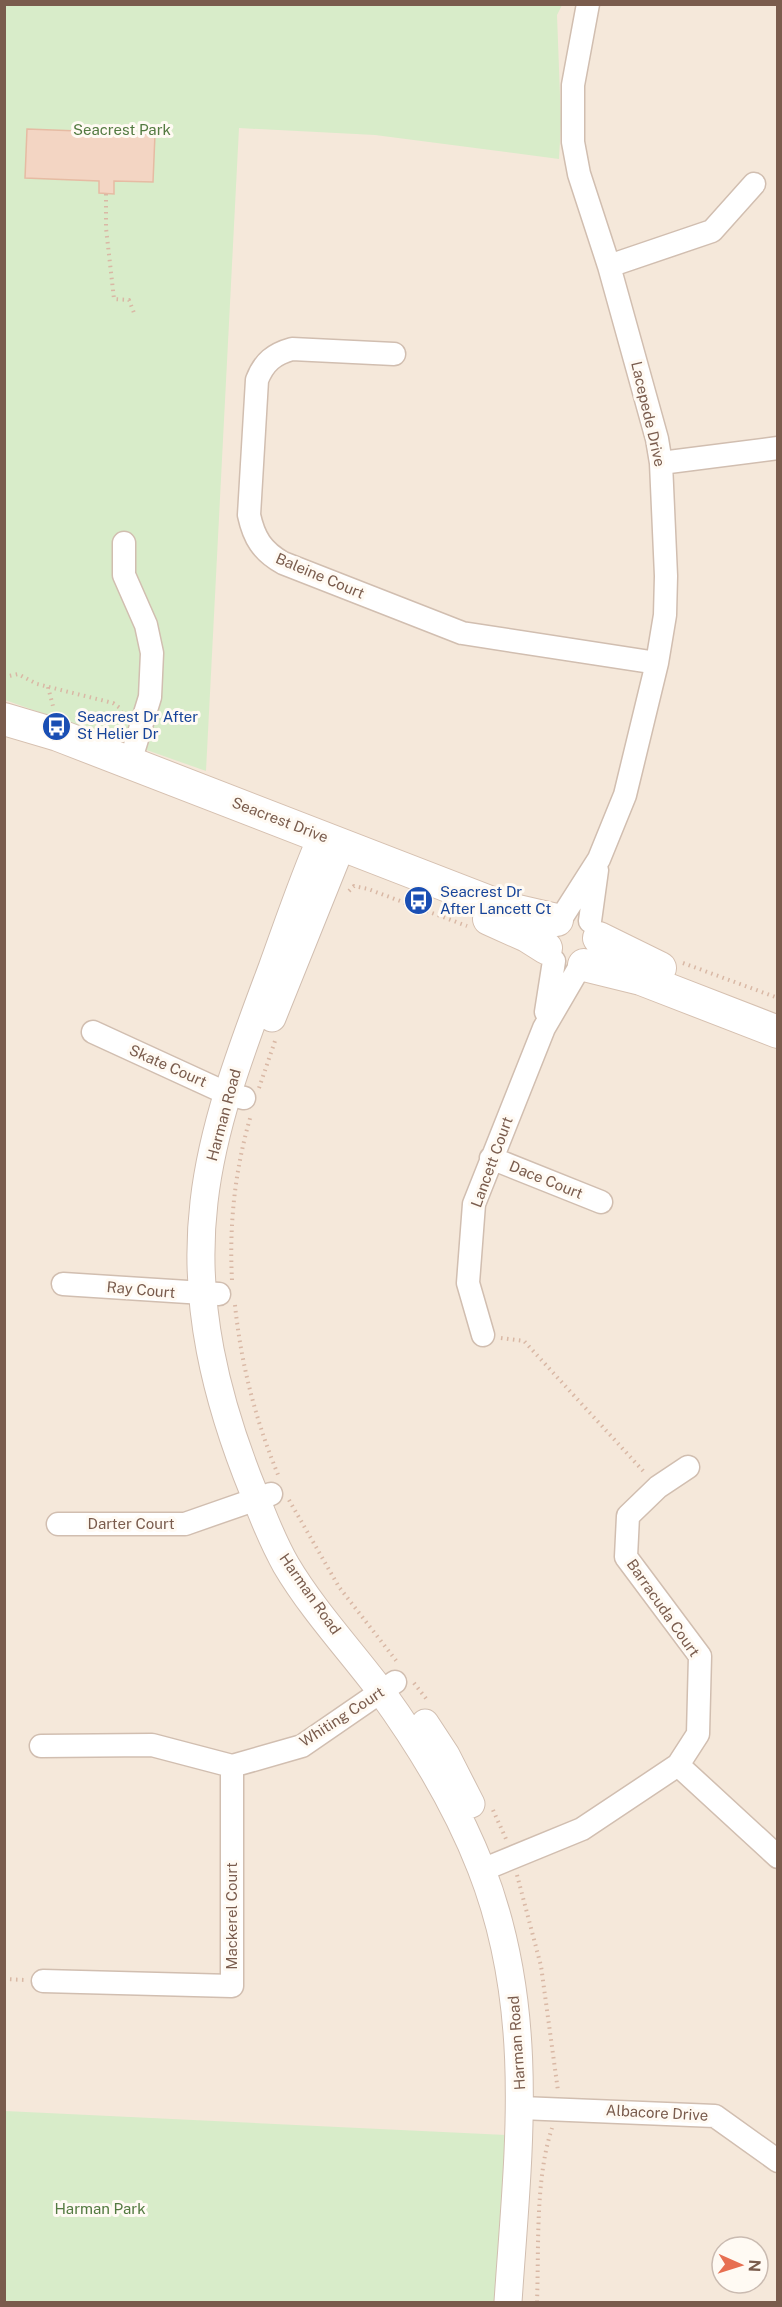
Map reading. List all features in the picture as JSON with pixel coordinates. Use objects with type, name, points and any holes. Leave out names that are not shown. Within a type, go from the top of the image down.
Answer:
[{"type":"main road","name":"Seacrest Drive","points":[[4,719],[58,735],[130,762],[329,848]]},
{"type":"main road","name":"Seacrest Drive","points":[[4,735],[506,908],[641,979],[777,1032]]},
{"type":"main road","name":"Seacrest Drive","points":[[571,942],[639,960],[777,1014]]},
{"type":"street","name":"Lacepede Drive","points":[[571,942],[598,859],[625,795],[657,663],[665,615],[666,576],[661,464],[651,414],[609,266],[579,174],[573,142],[573,85],[588,4]]},
{"type":"street","points":[[609,266],[712,231],[754,184]]},
{"type":"street","name":"Baleine Court","points":[[394,354],[292,349],[279,353],[261,369],[257,380],[249,515],[252,529],[264,550],[283,563],[462,633],[657,663]]},
{"type":"street","points":[[661,464],[777,448]]},
{"type":"street","points":[[124,543],[124,575],[146,625],[152,653],[150,697],[130,762]]},
{"type":"street","name":"Harman Road","points":[[329,848],[246,1098],[213,1151],[204,1203],[222,1293],[209,1356],[230,1433],[273,1492],[286,1565],[396,1678],[415,1739],[458,1816],[497,1864],[516,1998],[538,2108],[524,2302]]},
{"type":"street","name":"Lancett Court","points":[[483,1335],[468,1282],[474,1204],[544,1028],[571,942]]},
{"type":"street","name":"Skate Court","points":[[93,1032],[246,1098]]},
{"type":"street","name":"Dace Court","points":[[491,1158],[601,1203]]},
{"type":"street","name":"Ray Court","points":[[63,1284],[222,1293]]},
{"type":"street","name":"Barracuda Court","points":[[497,1864],[582,1829],[678,1765],[698,1734],[700,1656],[626,1557],[628,1516],[658,1487],[688,1467]]},
{"type":"street","name":"Darter Court","points":[[58,1524],[185,1524],[273,1492]]},
{"type":"street","name":"Whiting Court","points":[[232,1766],[302,1746],[396,1678]]},
{"type":"street","points":[[41,1746],[152,1745],[232,1766]]},
{"type":"street","points":[[678,1765],[777,1857]]},
{"type":"street","name":"Mackerel Court","points":[[43,1981],[232,1986],[232,1766]]},
{"type":"street","name":"Harman Road","points":[[508,2302],[538,2108]]},
{"type":"street","name":"Albacore Drive","points":[[538,2108],[715,2116],[777,2161]]},
{"type":"path","points":[[106,194],[105,228],[114,299],[129,300],[134,313]]},
{"type":"path","points":[[4,677],[18,674],[37,684],[113,703]]},
{"type":"path","points":[[346,893],[354,886],[368,889],[472,928]]},
{"type":"path","points":[[279,1032],[246,1098],[236,1174],[231,1248],[222,1293],[238,1339],[273,1492],[298,1520],[396,1678],[435,1710]]},
{"type":"path","points":[[483,1335],[524,1341],[658,1487]]},
{"type":"path","points":[[488,1801],[497,1864],[535,1935],[547,1997],[558,2084],[538,2108],[546,2145],[537,2302]]},
{"type":"shaded area","points":[[5,5],[777,5],[777,2302],[5,2302]]},
{"type":"green space","name":"Seacrest Park","points":[[5,5],[562,5],[557,15],[561,122],[559,159],[375,135],[239,128],[206,771],[5,700]]},
{"type":"green space","name":"Harman Park","points":[[5,2111],[506,2135],[497,2302],[5,2302]]},
{"type":"building","points":[[27,129],[155,134],[153,182],[114,181],[114,194],[99,193],[99,181],[25,178]]},
{"type":"place","name":"Seacrest Dr After St Helier Dr","points":[[56,726]]},
{"type":"place","name":"Seacrest Dr After Lancett Ct","points":[[419,901]]}]
